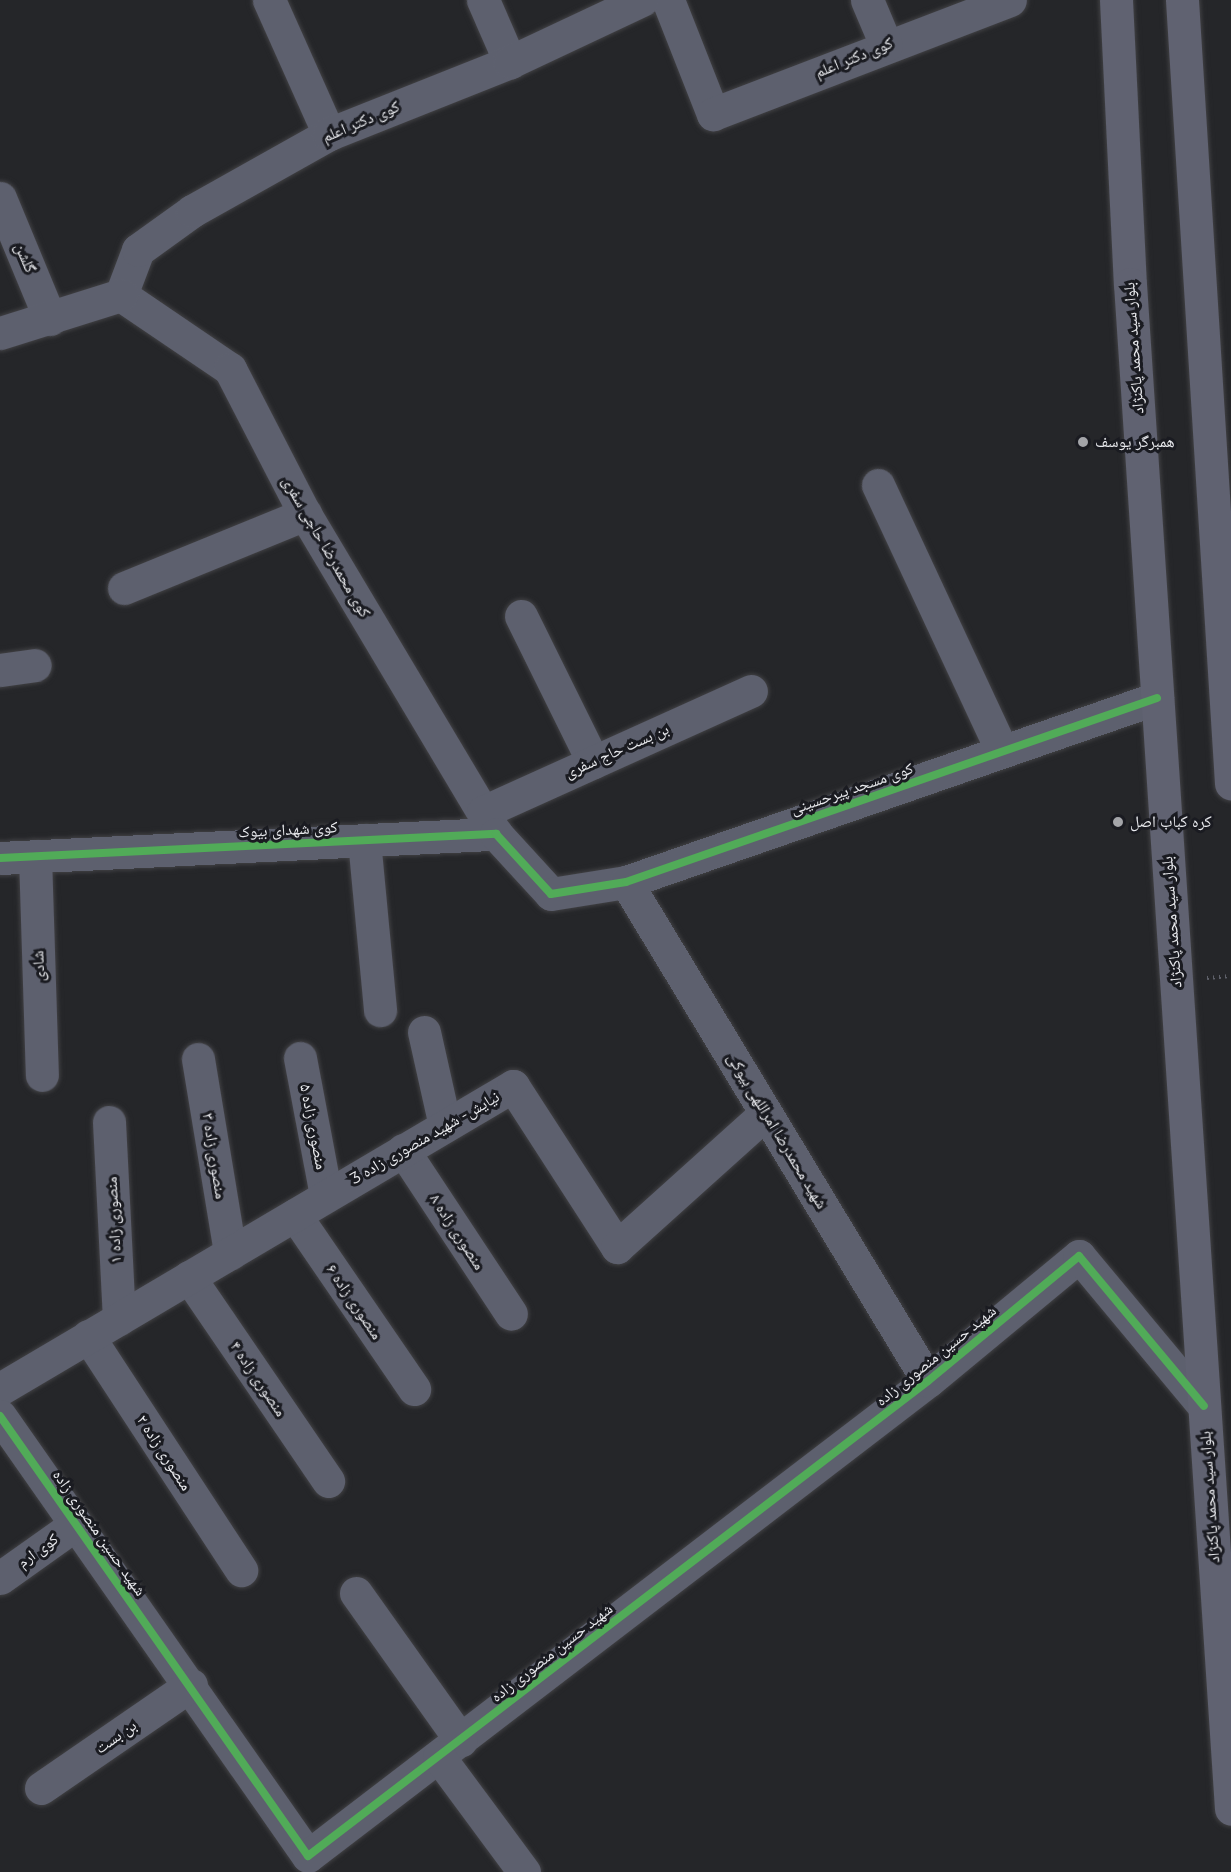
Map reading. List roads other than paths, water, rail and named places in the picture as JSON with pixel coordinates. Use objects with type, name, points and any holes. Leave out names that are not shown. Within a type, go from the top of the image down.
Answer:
[{"type":"main road","name":"بلوار سید محمد پاکنژاد","points":[[1116,0],[1130,284],[1231,1809]]},
{"type":"main road","points":[[1182,0],[1230,765]]},
{"type":"street","points":[[269,0],[328,134]]},
{"type":"street","points":[[483,0],[510,62]]},
{"type":"street","name":"کوی دکتر اعلم","points":[[121,295],[138,250],[192,211],[328,134],[510,62],[642,0]]},
{"type":"street","name":"کوی دکتر اعلم","points":[[668,0],[713,114],[886,45],[1010,0]]},
{"type":"street","points":[[867,0],[886,45]]},
{"type":"street","name":"گلشن","points":[[0,198],[50,319]]},
{"type":"street","points":[[0,333],[121,295]]},
{"type":"street","name":"کوی محمدرضا حاجی سفری","points":[[121,295],[230,369],[305,514],[490,823]]},
{"type":"street","points":[[878,485],[1002,752]]},
{"type":"street","points":[[124,588],[305,514]]},
{"type":"street","points":[[521,616],[592,762]]},
{"type":"street","points":[[0,670],[35,665]]},
{"type":"street","name":"بن بست حاج سفری","points":[[490,823],[592,762],[751,691]]},
{"type":"street","name":"کوی مسجد پیرحسینی","points":[[490,823],[551,894],[626,882],[1157,698]]},
{"type":"street","name":"کوی شهدای بیوک","points":[[0,858],[364,840],[490,823]]},
{"type":"street","points":[[364,840],[380,1010]]},
{"type":"street","name":"شادی","points":[[35,856],[42,1075]]},
{"type":"street","name":"شهید محمدرضا امراللهی بیوکی","points":[[626,882],[928,1382]]},
{"type":"street","points":[[424,1032],[445,1126]]},
{"type":"street","name":"منصوری زاده ۵","points":[[300,1058],[326,1196]]},
{"type":"street","name":"منصوری زاده ۳","points":[[198,1059],[230,1253]]},
{"type":"street","name":"نیایش- شهید منصوری زاده 3","points":[[0,1389],[513,1086],[617,1247],[766,1113]]},
{"type":"street","name":"منصوری زاده ۱","points":[[109,1122],[119,1318]]},
{"type":"street","name":"منصوری زاده ۸","points":[[403,1150],[511,1314]]},
{"type":"street","name":"منصوری زاده ۶","points":[[295,1215],[414,1389]]},
{"type":"street","name":"شهید حسین منصوری زاده","points":[[0,1416],[308,1856],[928,1382],[1079,1256],[1204,1406]]},
{"type":"street","name":"منصوری زاده ۴","points":[[189,1277],[328,1481]]},
{"type":"street","name":"منصوری زاده ۲","points":[[88,1336],[241,1570]]},
{"type":"street","name":"کوی ارم","points":[[0,1578],[75,1524]]},
{"type":"street","points":[[356,1593],[524,1872]]},
{"type":"street","name":"بن بست","points":[[41,1788],[190,1685]]},
{"type":"place","name":"همبرگر یوسف","points":[[1083,442]]},
{"type":"place","name":"کره کباب اصل","points":[[1118,822]]}]
